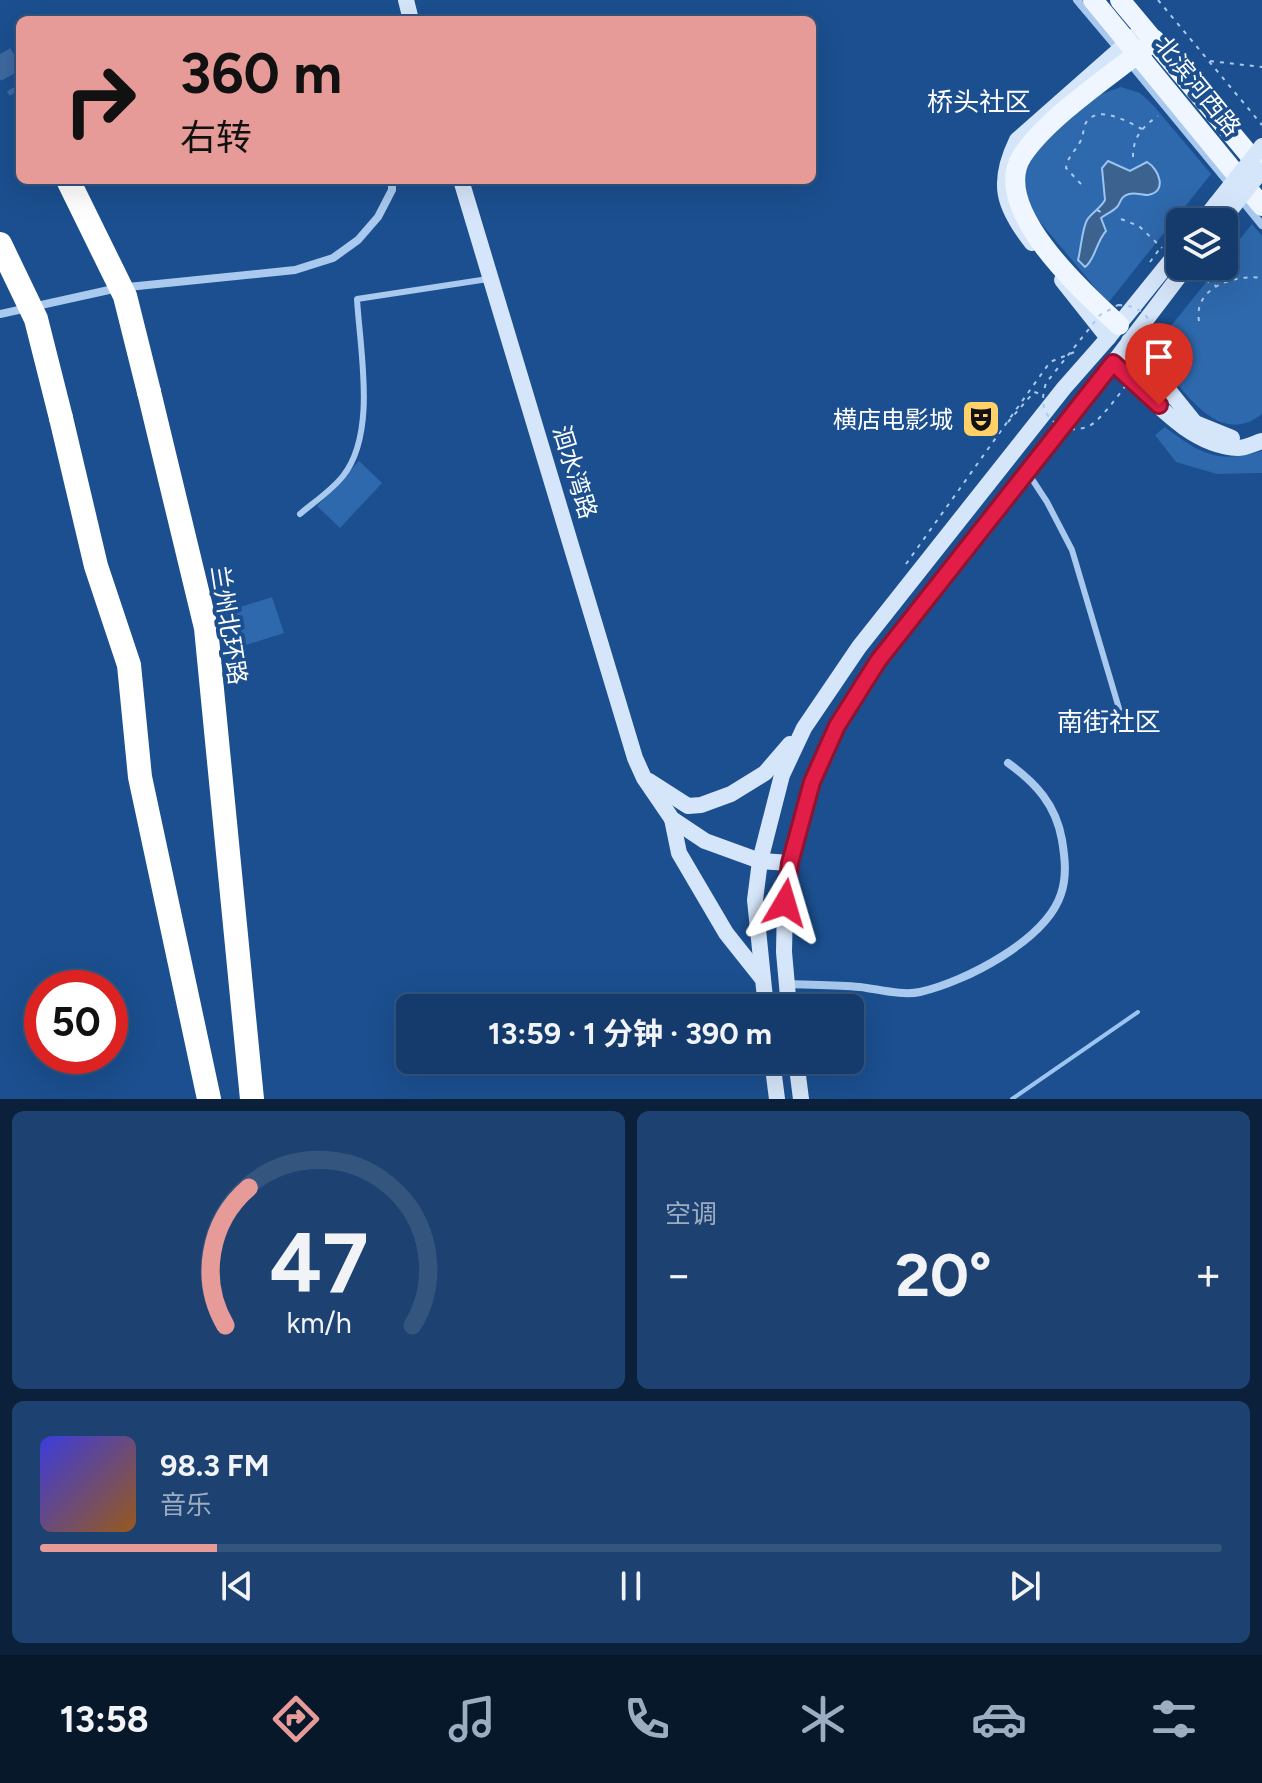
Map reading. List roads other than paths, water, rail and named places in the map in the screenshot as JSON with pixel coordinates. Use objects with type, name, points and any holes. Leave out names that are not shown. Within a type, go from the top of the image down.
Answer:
[{"type":"highway","name":"兰州北环路","points":[[70,184],[125,296],[206,628],[252,1099]]},
{"type":"highway","points":[[0,244],[36,319],[96,566],[129,665],[140,777],[209,1099]]},
{"type":"main road","name":"北滨河西路","points":[[1093,0],[1129,52],[1262,206]]},
{"type":"main road","name":"北滨河西路","points":[[1120,0],[1262,170]]},
{"type":"main road","points":[[1149,34],[1047,127],[1020,159],[1015,189],[1030,229],[1195,423],[1229,438],[1262,434]]},
{"type":"main road","points":[[1225,208],[1262,146]]},
{"type":"main road","points":[[1227,208],[1262,170]]},
{"type":"main road","name":"洄水湾路","points":[[462,184],[635,758],[644,778],[672,819],[705,841],[760,861],[790,863]]},
{"type":"main road","points":[[787,994],[785,903],[790,863],[812,782],[837,726],[878,661],[1113,363],[1119,335],[1166,269]]},
{"type":"main road","points":[[644,778],[688,806],[701,805],[731,794],[765,773],[804,728],[859,647],[1064,388],[1182,280]]},
{"type":"main road","points":[[1113,363],[1178,422],[1207,441],[1240,448],[1262,441]]},
{"type":"main road","points":[[764,994],[755,900],[760,861],[782,775],[804,728]]},
{"type":"main road","name":"洄水湾路","points":[[672,819],[679,853],[726,933],[762,978]]},
{"type":"main road","points":[[774,1074],[777,1099]]},
{"type":"main road","points":[[798,1074],[801,1099]]},
{"type":"street","points":[[1077,0],[1129,52],[1168,109],[1262,225]]},
{"type":"street","points":[[0,314],[118,288],[295,270],[333,258],[358,240],[378,217],[392,184]]},
{"type":"street","points":[[786,984],[918,993],[955,981],[997,959],[1026,939],[1051,915],[1061,895],[1065,873],[1059,824],[1047,799],[1030,779],[1008,763]]},
{"type":"lane","points":[[300,514],[342,477],[357,452],[364,424],[357,299],[491,279]]},
{"type":"lane","points":[[1028,473],[1072,550],[1126,732]]},
{"type":"waterway","points":[[1012,1099],[1138,1012]]},
{"type":"tunnel","points":[[0,54],[16,83]]},
{"type":"place","name":"横店电影城","points":[[981,419]]},
{"type":"district","name":"桥头社区","points":[[979,102]]},
{"type":"district","name":"南街社区","points":[[1109,722]]}]
